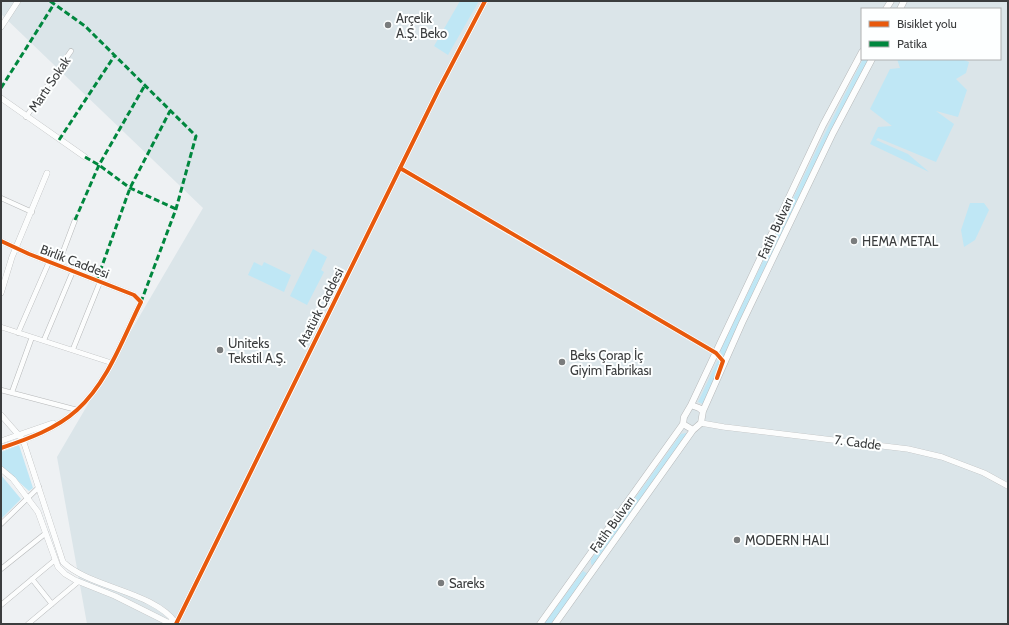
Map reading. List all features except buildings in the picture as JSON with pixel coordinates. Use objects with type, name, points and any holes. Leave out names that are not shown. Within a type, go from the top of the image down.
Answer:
[{"type":"main road","name":"Fatih Bulvarı","points":[[540,624],[683,424],[684,417],[716,353],[830,111],[861,54]]},
{"type":"main road","name":"Fatih Bulvarı","points":[[555,624],[693,430],[701,423],[703,411],[717,378],[833,133],[871,60]]},
{"type":"main road","points":[[691,405],[703,411]]},
{"type":"main road","points":[[683,424],[693,430]]},
{"type":"street","points":[[1,27],[18,1]]},
{"type":"street","name":"Atatürk Caddesi","points":[[176,624],[400,168],[466,35],[485,1]]},
{"type":"street","name":"Martı Sokak","points":[[26,117],[71,51]]},
{"type":"street","points":[[1,98],[85,157]]},
{"type":"street","points":[[400,168],[716,353],[723,361],[717,378]]},
{"type":"street","points":[[1,293],[12,257],[47,173]]},
{"type":"street","points":[[1,198],[32,212]]},
{"type":"street","points":[[58,265],[75,220]]},
{"type":"street","name":"Birlik Caddesi","points":[[1,241],[49,262],[134,294],[140,302],[112,362]]},
{"type":"street","points":[[18,333],[49,262]]},
{"type":"street","points":[[44,340],[72,270]]},
{"type":"street","points":[[74,349],[100,282]]},
{"type":"street","points":[[1,327],[112,362],[99,384],[77,410],[39,434],[1,441]]},
{"type":"street","points":[[12,392],[32,337]]},
{"type":"street","points":[[1,390],[77,410]]},
{"type":"street","points":[[1,415],[21,438],[39,487],[63,562],[78,573],[147,602],[170,615],[176,624]]},
{"type":"street","name":"7. Cadde","points":[[701,423],[908,449],[942,456],[984,473],[1008,486]]},
{"type":"street","points":[[1,448],[21,438]]},
{"type":"street","points":[[1,469],[13,479],[38,512],[58,567],[65,574],[78,582],[115,596],[167,622],[176,624]]},
{"type":"street","points":[[1,524],[39,487]]},
{"type":"street","points":[[1,569],[46,533]]},
{"type":"street","points":[[1,605],[55,560]]},
{"type":"street","points":[[32,579],[52,604]]},
{"type":"street","points":[[28,624],[78,582]]},
{"type":"shaded area","points":[[1,1],[1008,1],[1008,624],[87,624],[57,457],[203,208],[1,14]]},
{"type":"shaded area","points":[[460,1],[479,1],[448,55],[434,46]]},
{"type":"shaded area","points":[[862,60],[869,60],[724,358],[720,351],[816,151]]},
{"type":"shaded area","points":[[897,60],[964,60],[969,62],[966,73],[956,79],[967,90],[958,117],[936,111],[954,124],[936,162],[878,138],[876,140],[908,154],[929,172],[870,144],[878,127],[892,126],[870,109],[890,69],[900,68]]},
{"type":"shaded area","points":[[970,203],[984,203],[989,210],[975,240],[964,247],[961,230]]},
{"type":"shaded area","points":[[313,249],[327,257],[321,270],[324,272],[307,305],[290,296]]},
{"type":"shaded area","points":[[254,262],[262,266],[264,262],[291,275],[284,292],[248,275]]},
{"type":"shaded area","points":[[719,358],[721,364],[703,404],[698,402]]},
{"type":"shaded area","points":[[686,433],[688,435],[594,566],[591,564],[591,560],[681,434]]},
{"type":"shaded area","points":[[19,445],[33,488],[29,491],[1,466],[1,452]]},
{"type":"shaded area","points":[[1,475],[21,499],[1,519]]},
{"type":"shaded area","points":[[583,571],[588,574],[552,624],[544,624]]},
{"type":"marked path","points":[[50,1],[85,26],[196,136],[176,209],[141,302]]},
{"type":"marked path","points":[[1,88],[54,4]]},
{"type":"marked path","points":[[59,140],[115,55]]},
{"type":"marked path","points":[[75,220],[99,165],[145,85]]},
{"type":"marked path","points":[[97,280],[130,188],[170,111]]},
{"type":"marked path","points":[[85,157],[99,165],[130,188],[176,209]]},
{"type":"cycle path","points":[[176,624],[439,89],[485,1]]},
{"type":"cycle path","points":[[400,168],[716,353],[723,361],[717,378]]},
{"type":"cycle path","points":[[1,241],[29,254],[134,295],[141,302],[114,359],[98,386],[88,399],[69,417],[60,423],[31,437],[1,448]]},
{"type":"place","name":"Arçelik A.Ş. Beko","points":[[388,25]]},
{"type":"place","name":"HEMA METAL","points":[[854,241]]},
{"type":"place","name":"Uniteks Tekstil A.Ş.","points":[[220,350]]},
{"type":"place","name":"Beks Çorap İç Giyim Fabrikası","points":[[562,362]]},
{"type":"place","name":"MODERN HALI","points":[[737,540]]},
{"type":"place","name":"Sareks","points":[[441,583]]}]
